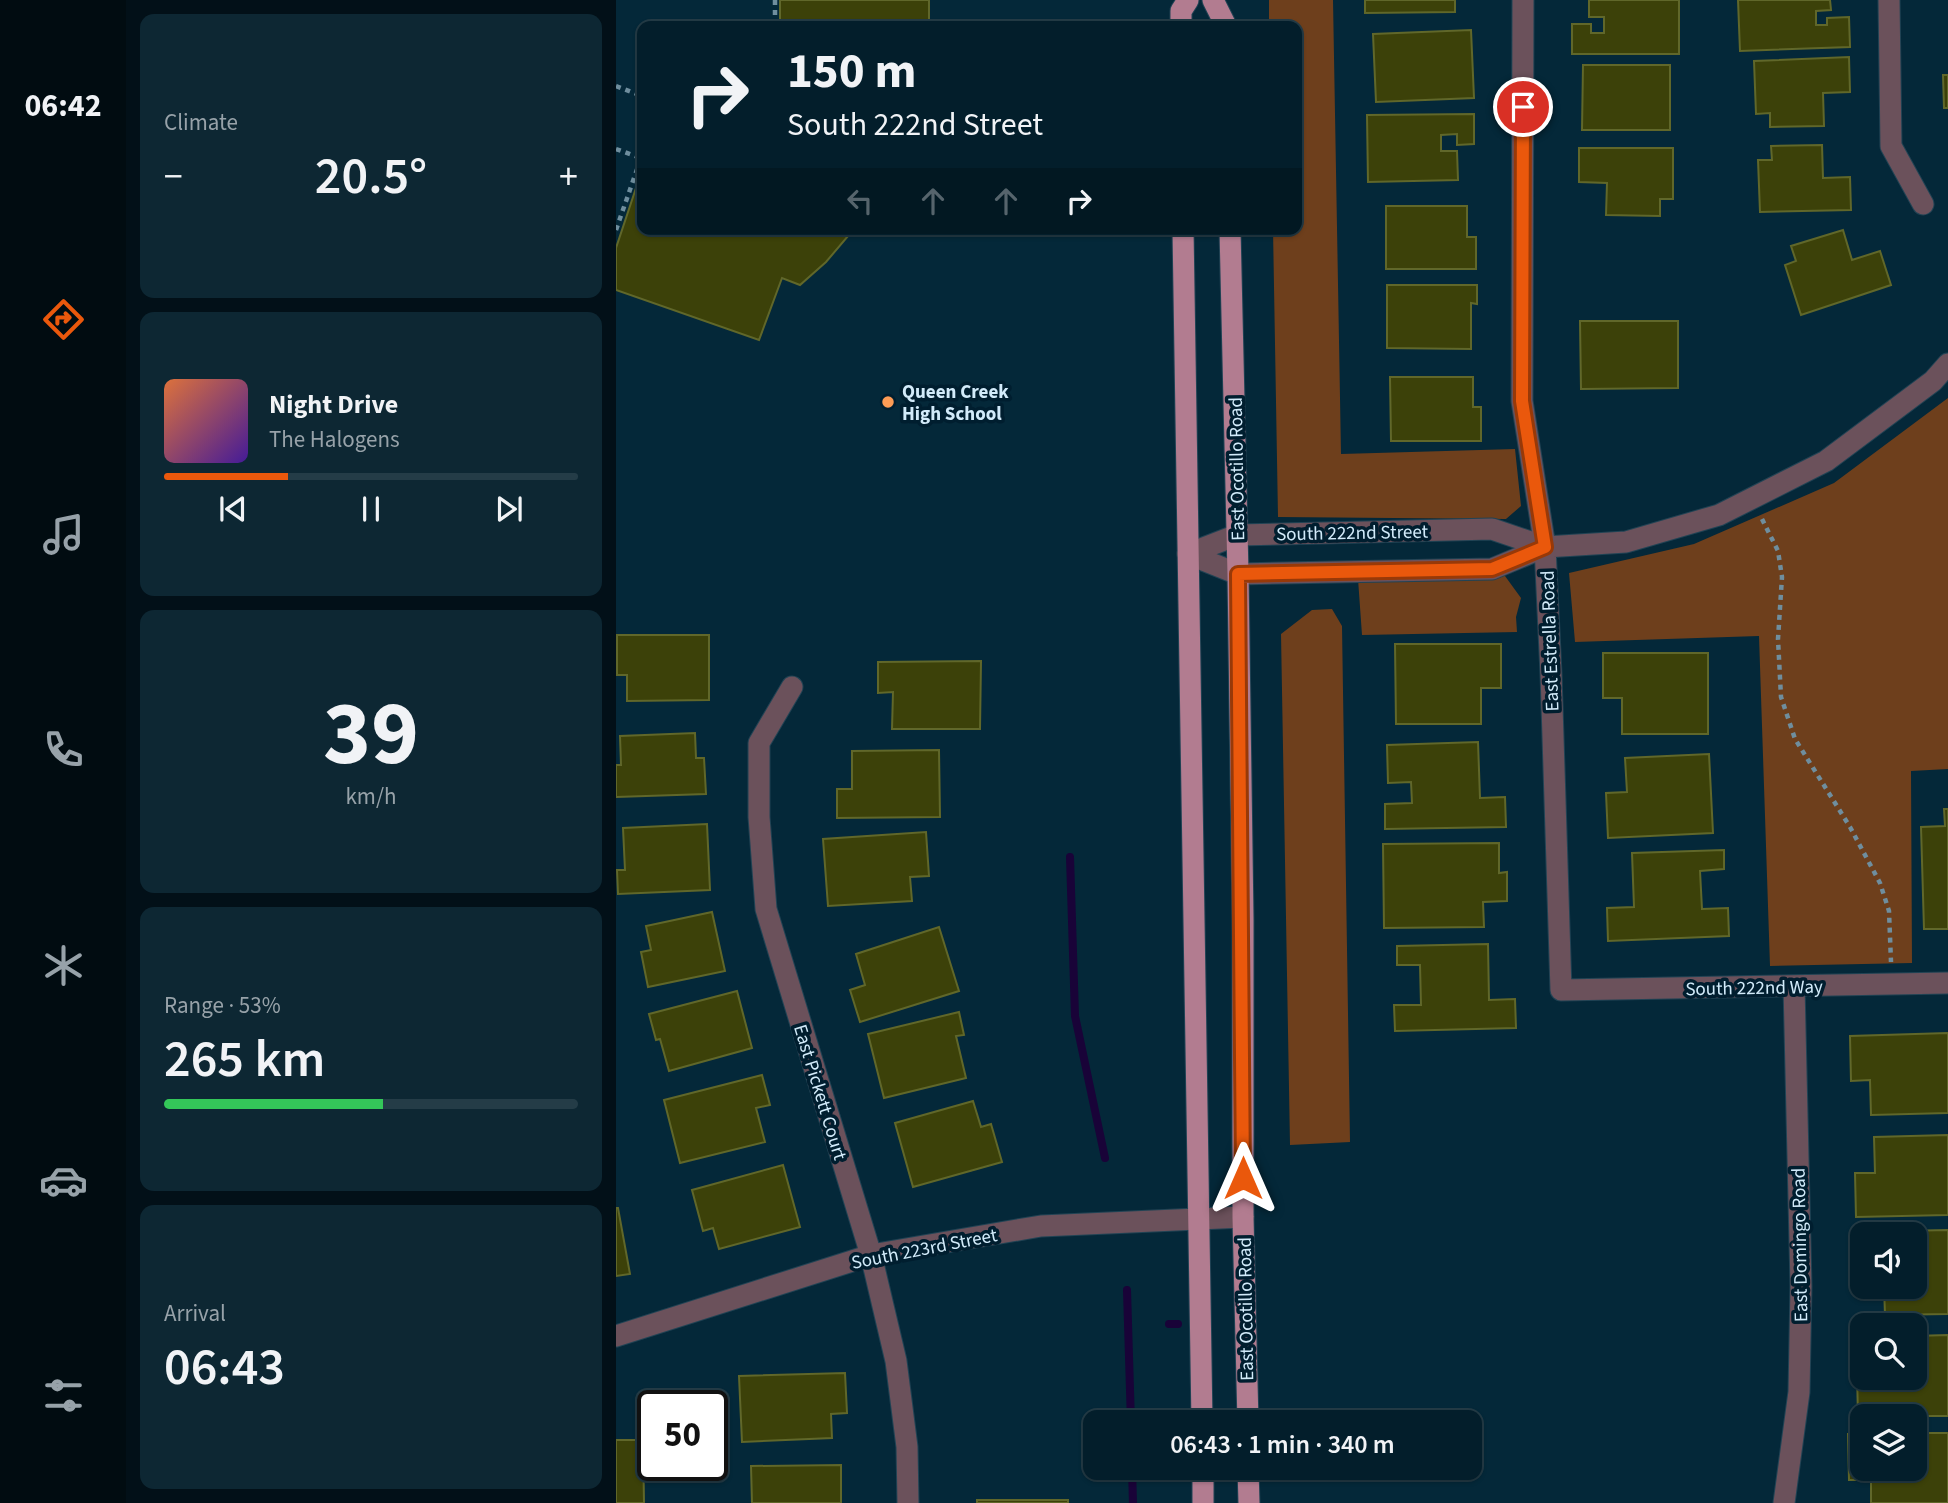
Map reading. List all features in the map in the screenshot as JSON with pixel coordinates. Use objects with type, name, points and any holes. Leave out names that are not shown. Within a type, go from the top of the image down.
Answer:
[{"type":"main road","points":[[1181,21],[1181,10],[1188,0]]},
{"type":"main road","points":[[1213,0],[1224,21]]},
{"type":"main road","points":[[1184,235],[1202,1410]]},
{"type":"main road","name":"East Ocotillo Road","points":[[1230,235],[1238,574],[1243,932],[1243,1217],[1248,1410]]},
{"type":"main road","points":[[1203,1480],[1203,1503]]},
{"type":"main road","points":[[1248,1480],[1249,1503]]},
{"type":"street","name":"East Estrella Road","points":[[1523,0],[1522,401],[1545,547],[1561,990]]},
{"type":"street","points":[[1889,0],[1891,146],[1923,204]]},
{"type":"street","name":"South 222nd Street","points":[[1188,554],[1238,574],[1492,569],[1545,547],[1626,542],[1719,515],[1826,461],[1933,381],[1948,365]]},
{"type":"street","name":"South 222nd Street","points":[[1188,554],[1237,535],[1492,529],[1545,547]]},
{"type":"street","name":"East Pickett Court","points":[[792,687],[759,743],[759,817],[766,909],[871,1255],[896,1361],[907,1447],[908,1503]]},
{"type":"street","name":"South 222nd Way","points":[[1561,990],[1948,983]]},
{"type":"street","name":"East Domingo Road","points":[[1784,1503],[1800,1392],[1801,1273],[1794,986]]},
{"type":"street","name":"South 223rd Street","points":[[616,1336],[871,1255],[1041,1226],[1243,1217]]},
{"type":"path","points":[[775,0],[775,21]]},
{"type":"path","points":[[616,86],[637,94]]},
{"type":"path","points":[[616,149],[637,155]]},
{"type":"path","points":[[616,230],[637,171]]},
{"type":"path","points":[[1752,498],[1778,551],[1782,577],[1778,639],[1782,697],[1795,739],[1850,827],[1880,883],[1889,911],[1891,984]]},
{"type":"shaded area","points":[[1269,0],[1333,0],[1341,454],[1515,449],[1521,506],[1506,519],[1278,517],[1273,235],[1302,235],[1302,21],[1269,21]]},
{"type":"shaded area","points":[[1948,398],[1948,769],[1911,771],[1912,963],[1770,966],[1759,636],[1575,642],[1569,573],[1694,544],[1834,483]]},
{"type":"shaded area","points":[[1505,576],[1521,598],[1516,617],[1517,632],[1362,635],[1358,579]]},
{"type":"shaded area","points":[[1332,609],[1342,626],[1350,1142],[1290,1145],[1281,634],[1312,610]]},
{"type":"building","points":[[780,0],[929,0],[929,21],[780,21]]},
{"type":"building","points":[[1365,0],[1455,0],[1455,12],[1365,13]]},
{"type":"building","points":[[1589,0],[1679,0],[1679,54],[1572,54],[1572,24],[1591,24],[1591,33],[1604,33],[1604,17],[1589,17]]},
{"type":"building","points":[[1738,0],[1830,0],[1831,10],[1816,11],[1816,25],[1827,25],[1827,18],[1849,17],[1850,47],[1740,51]]},
{"type":"building","points":[[1471,30],[1474,98],[1376,102],[1373,34]]},
{"type":"building","points":[[1849,57],[1850,92],[1823,93],[1824,126],[1770,127],[1770,113],[1756,114],[1754,61]]},
{"type":"building","points":[[1583,65],[1670,65],[1670,130],[1582,130]]},
{"type":"building","points":[[1943,75],[1948,75],[1948,108],[1944,108]]},
{"type":"building","points":[[1474,114],[1474,144],[1457,145],[1457,134],[1441,135],[1441,151],[1457,151],[1458,180],[1368,182],[1367,115]]},
{"type":"building","points":[[1822,145],[1823,178],[1850,177],[1851,210],[1760,212],[1758,160],[1772,160],[1771,146]]},
{"type":"building","points":[[1579,148],[1673,148],[1673,199],[1660,199],[1660,216],[1606,215],[1607,183],[1579,182]]},
{"type":"building","points":[[637,185],[637,235],[849,235],[826,262],[800,285],[782,278],[759,340],[616,290],[616,248]]},
{"type":"building","points":[[1386,206],[1467,206],[1467,237],[1476,237],[1476,269],[1386,269]]},
{"type":"building","points":[[1843,230],[1852,260],[1880,251],[1891,285],[1801,315],[1785,265],[1796,261],[1791,246]]},
{"type":"building","points":[[1387,285],[1477,285],[1477,304],[1471,303],[1471,349],[1387,348]]},
{"type":"building","points":[[1580,321],[1678,321],[1678,388],[1581,389]]},
{"type":"building","points":[[1390,377],[1473,377],[1473,407],[1481,407],[1481,441],[1391,441]]},
{"type":"building","points":[[617,635],[709,635],[709,700],[627,701],[627,675],[617,675]]},
{"type":"building","points":[[1395,644],[1501,644],[1501,688],[1481,688],[1481,724],[1396,724]]},
{"type":"building","points":[[1603,653],[1708,653],[1708,734],[1622,734],[1622,698],[1603,698]]},
{"type":"building","points":[[981,661],[980,729],[892,729],[893,692],[878,693],[878,662]]},
{"type":"building","points":[[695,733],[696,758],[704,758],[706,794],[616,797],[616,765],[621,765],[620,736]]},
{"type":"building","points":[[1478,742],[1480,798],[1505,797],[1506,827],[1385,829],[1385,804],[1412,803],[1411,782],[1388,783],[1387,745]]},
{"type":"building","points":[[939,750],[940,817],[837,818],[837,789],[852,789],[852,751]]},
{"type":"building","points":[[1709,754],[1713,833],[1608,838],[1606,793],[1627,792],[1625,758]]},
{"type":"building","points":[[1944,809],[1948,809],[1948,929],[1924,929],[1921,827],[1945,826]]},
{"type":"building","points":[[707,824],[710,890],[618,894],[617,870],[625,870],[623,828]]},
{"type":"building","points":[[926,832],[929,876],[910,877],[912,901],[828,906],[823,839]]},
{"type":"building","points":[[1499,843],[1499,873],[1507,872],[1507,901],[1483,902],[1484,927],[1384,928],[1383,844]]},
{"type":"building","points":[[1724,850],[1724,869],[1700,871],[1702,909],[1728,908],[1729,936],[1608,941],[1607,908],[1634,907],[1632,853]]},
{"type":"building","points":[[712,912],[725,971],[648,987],[641,952],[651,950],[646,926]]},
{"type":"building","points":[[939,927],[959,991],[860,1022],[850,990],[865,985],[856,954]]},
{"type":"building","points":[[1488,944],[1489,1000],[1515,999],[1516,1028],[1395,1031],[1394,1005],[1421,1005],[1420,965],[1397,965],[1397,946]]},
{"type":"building","points":[[737,991],[752,1048],[669,1071],[660,1039],[656,1040],[649,1014]]},
{"type":"building","points":[[959,1012],[964,1035],[956,1036],[966,1078],[884,1098],[868,1034]]},
{"type":"building","points":[[1948,1033],[1948,1113],[1871,1115],[1870,1080],[1851,1081],[1850,1036]]},
{"type":"building","points":[[762,1075],[770,1105],[756,1108],[765,1142],[680,1163],[664,1100]]},
{"type":"building","points":[[973,1101],[981,1127],[991,1124],[1002,1162],[913,1187],[895,1123]]},
{"type":"building","points":[[1948,1135],[1948,1215],[1856,1217],[1855,1173],[1875,1173],[1874,1137]]},
{"type":"building","points":[[783,1165],[800,1227],[719,1249],[713,1228],[703,1231],[692,1190]]},
{"type":"building","points":[[616,1208],[630,1274],[616,1276]]},
{"type":"building","points":[[1927,1230],[1948,1230],[1948,1314],[1885,1313],[1884,1299],[1927,1299]]},
{"type":"building","points":[[1948,1335],[1948,1416],[1927,1416],[1927,1404],[1858,1404],[1857,1390],[1927,1390],[1927,1336]]},
{"type":"building","points":[[845,1373],[847,1413],[831,1414],[832,1438],[742,1442],[739,1376]]},
{"type":"building","points":[[1927,1433],[1948,1433],[1948,1503],[1871,1503],[1871,1481],[1927,1481]]},
{"type":"building","points":[[1850,1434],[1850,1480],[1849,1480]]},
{"type":"building","points":[[616,1440],[637,1440],[637,1481],[644,1481],[644,1503],[616,1503]]},
{"type":"building","points":[[841,1465],[841,1503],[752,1503],[751,1466]]},
{"type":"building","points":[[977,1500],[1068,1500],[1068,1503],[977,1503]]},
{"type":"waterway","points":[[1070,857],[1075,1016],[1105,1158]]},
{"type":"waterway","points":[[1127,1290],[1131,1410]]},
{"type":"waterway","points":[[1169,1324],[1178,1324]]},
{"type":"waterway","points":[[1132,1480],[1133,1503]]},
{"type":"place","name":"Queen Creek High School","points":[[888,402]]},
{"type":"route","points":[[1243,1178],[1243,919],[1238,574],[1492,569],[1545,547],[1522,401],[1523,107]]}]
